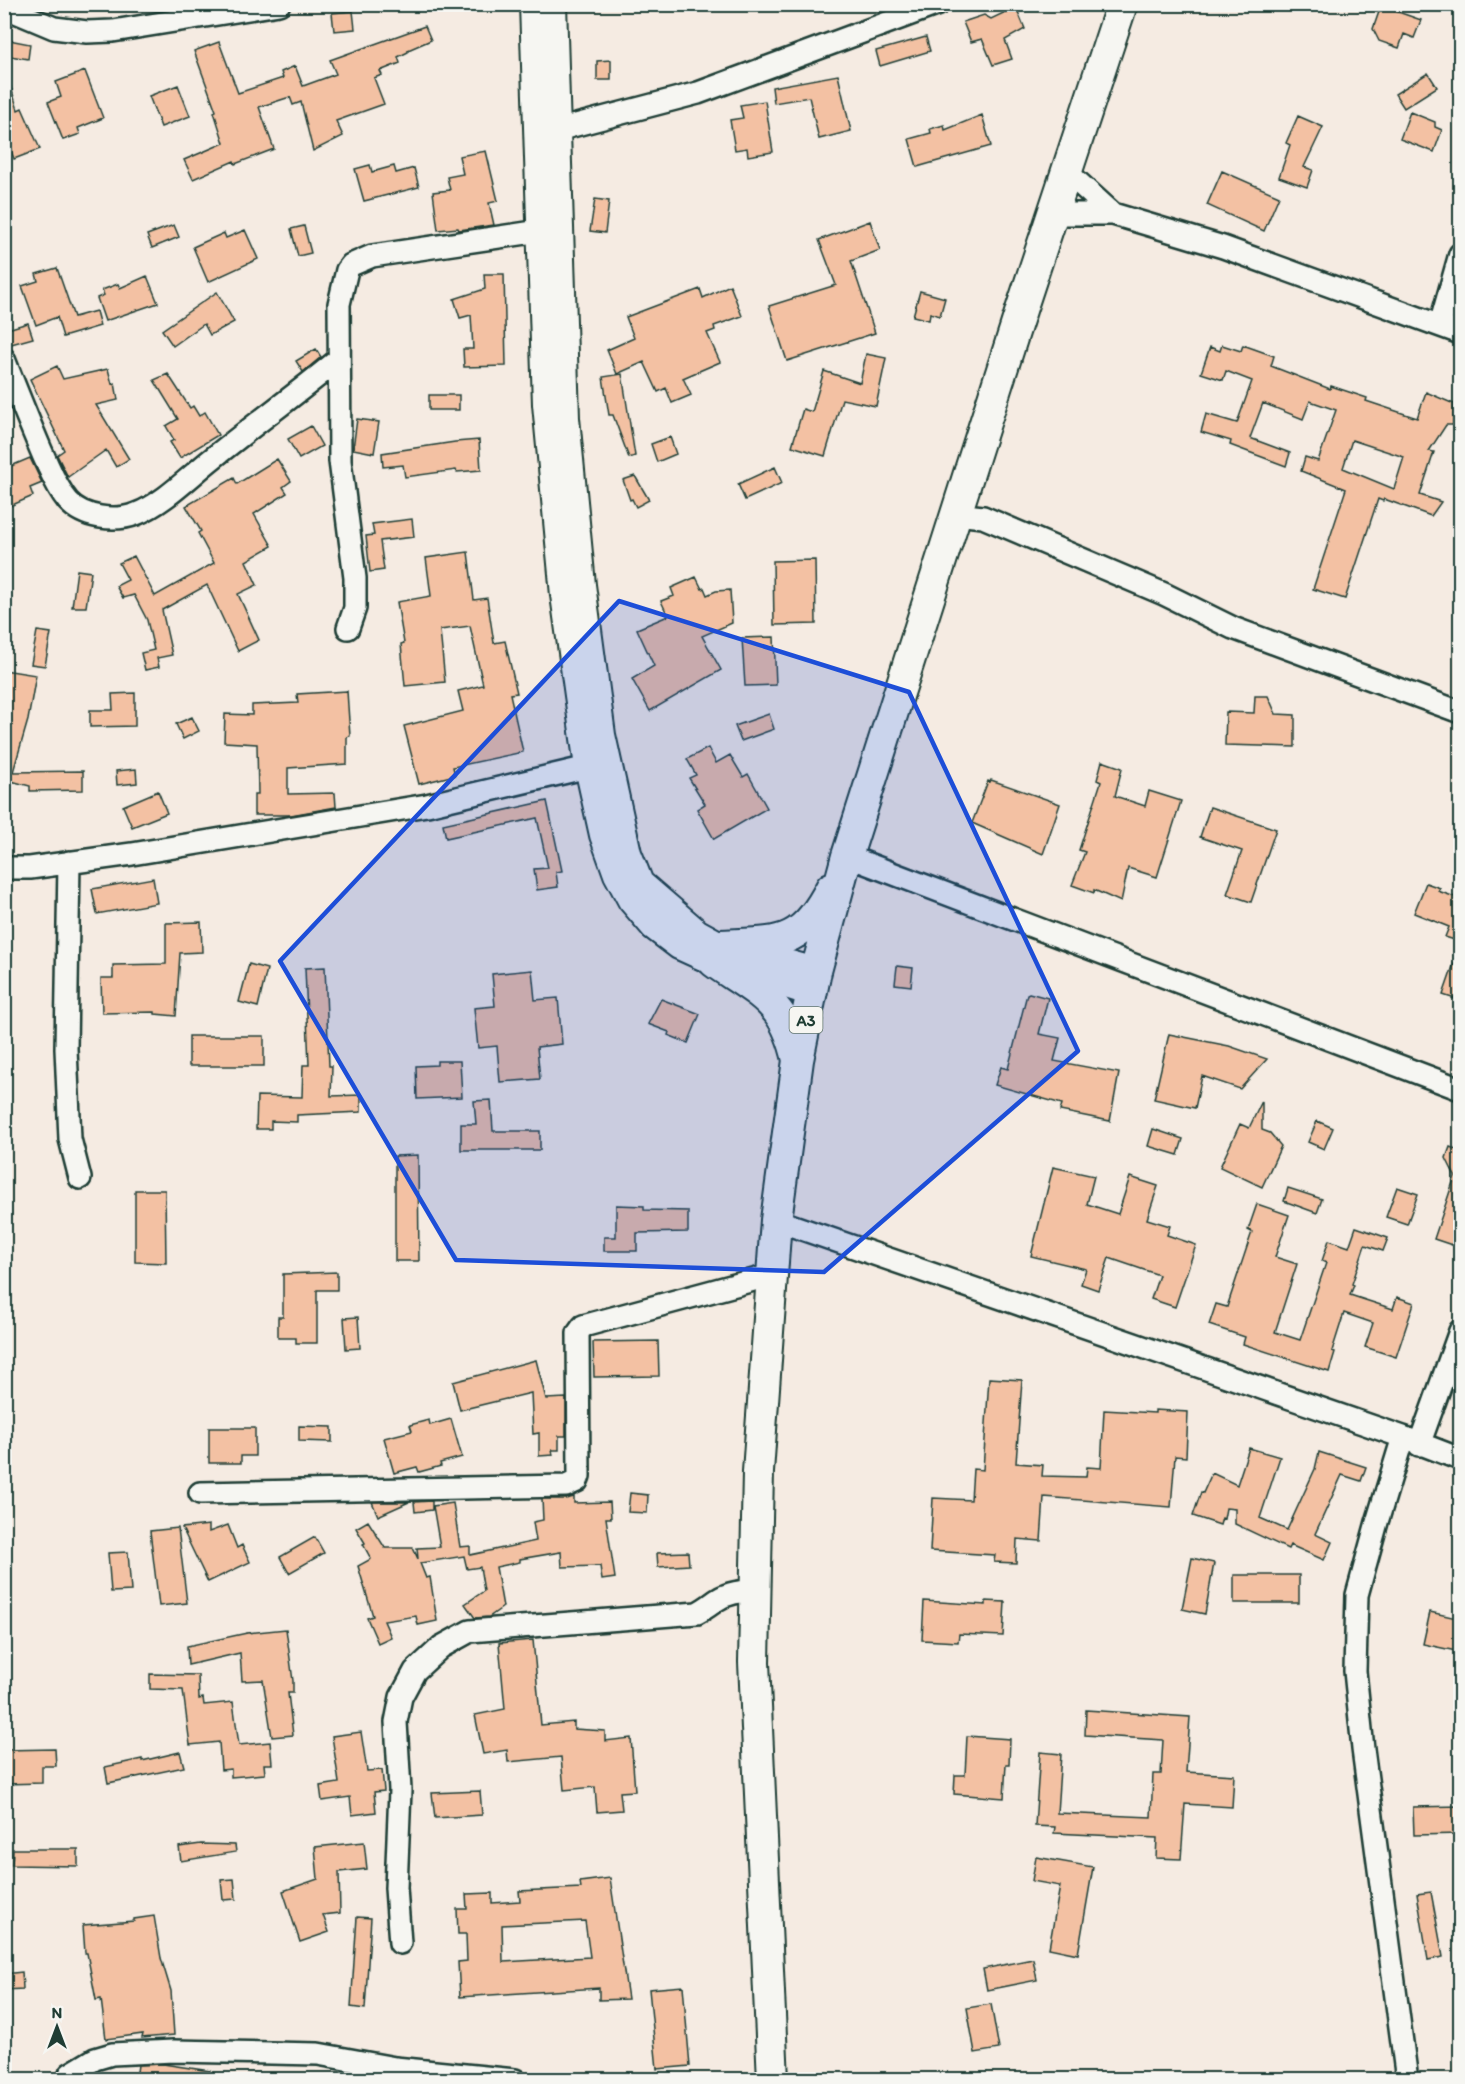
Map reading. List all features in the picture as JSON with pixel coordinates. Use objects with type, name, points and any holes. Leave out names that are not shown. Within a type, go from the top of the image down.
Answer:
[{"type":"highway","name":"A3","points":[[773,2079],[754,1662],[755,1591],[758,1472],[776,1220],[798,1060],[814,982],[847,856],[1122,4]]},
{"type":"highway","points":[[717,953],[788,938],[798,932],[822,906],[847,856]]},
{"type":"highway","points":[[717,953],[778,1011],[795,1046],[798,1060]]},
{"type":"main road","points":[[533,4],[546,404],[564,595],[588,767],[603,835],[617,874],[631,900],[654,927],[679,946],[717,953],[814,982]]},
{"type":"main road","points":[[553,4],[566,418],[582,585],[602,735],[628,853],[640,883],[698,933],[717,953]]},
{"type":"street","points":[[4,7],[54,28],[87,32],[113,31],[279,4]]},
{"type":"street","points":[[557,130],[698,93],[938,4]]},
{"type":"street","points":[[1067,172],[1113,214]]},
{"type":"street","points":[[1053,214],[1113,214],[1223,247],[1461,333]]},
{"type":"street","points":[[348,628],[355,608],[354,578],[340,461],[339,304],[345,276],[351,265],[372,256],[540,231]]},
{"type":"street","points":[[1440,325],[1461,254]]},
{"type":"street","points":[[4,359],[57,486],[69,502],[84,512],[101,518],[116,518],[134,515],[150,508],[339,359]]},
{"type":"street","points":[[956,514],[982,517],[1164,594],[1233,628],[1461,712]]},
{"type":"street","points":[[4,868],[30,868],[132,854],[427,805],[588,767]]},
{"type":"street","points":[[847,856],[1461,1089]]},
{"type":"street","points":[[69,862],[66,1049],[70,1139],[80,1178]]},
{"type":"street","points":[[776,1220],[1461,1459]]},
{"type":"street","points":[[200,1493],[566,1486],[573,1484],[579,1476],[578,1333],[583,1326],[772,1275]]},
{"type":"street","points":[[1407,2079],[1354,1671],[1357,1595],[1377,1522],[1461,1331]]},
{"type":"street","points":[[400,1943],[396,1888],[400,1790],[396,1722],[401,1697],[415,1671],[441,1647],[470,1631],[697,1613],[719,1598],[737,1592],[755,1591]]},
{"type":"street","points":[[70,2074],[95,2059],[112,2054],[173,2051],[318,2054],[392,2074],[515,2079]]},
{"type":"highlighted area","points":[[619,601],[909,692],[1078,1051],[824,1272],[456,1260],[280,961]]},
{"type":"building","points":[[1381,6],[1421,20],[1414,38],[1404,34],[1399,48],[1379,41],[1373,29]]},
{"type":"building","points":[[1016,7],[1025,29],[1005,40],[1012,59],[993,65],[982,39],[971,42],[963,22],[984,15],[991,19]]},
{"type":"building","points":[[353,11],[355,29],[334,31],[332,13]]},
{"type":"building","points":[[425,26],[431,40],[408,50],[398,57],[400,63],[380,71],[382,75],[374,78],[384,104],[336,121],[343,136],[313,151],[301,102],[293,105],[290,97],[259,107],[274,149],[235,164],[234,161],[193,179],[184,160],[224,143],[214,112],[216,111],[194,51],[219,42],[238,93],[283,78],[281,72],[295,66],[303,86],[336,74],[330,60]]},
{"type":"building","points":[[926,37],[930,51],[880,66],[876,51]]},
{"type":"building","points":[[4,39],[30,44],[28,59],[4,55]]},
{"type":"building","points":[[611,60],[611,80],[597,80],[597,61]]},
{"type":"building","points":[[85,71],[103,118],[78,128],[80,134],[63,140],[48,102],[61,97],[56,82]]},
{"type":"building","points":[[1428,73],[1437,87],[1404,108],[1395,94]]},
{"type":"building","points":[[838,75],[851,131],[819,139],[809,97],[774,103],[772,87]]},
{"type":"building","points":[[8,78],[18,110],[22,108],[40,149],[14,159],[6,137],[11,135],[4,121],[4,79]]},
{"type":"building","points":[[178,85],[190,116],[161,127],[149,96]]},
{"type":"building","points":[[765,101],[773,152],[748,156],[747,148],[735,150],[730,120],[743,118],[740,105]]},
{"type":"building","points":[[1410,112],[1435,122],[1435,127],[1442,130],[1434,152],[1400,139]]},
{"type":"building","points":[[982,115],[991,146],[917,167],[909,139],[931,133],[930,129],[944,125],[945,130]]},
{"type":"building","points":[[1298,116],[1323,127],[1304,167],[1313,170],[1307,187],[1279,177],[1290,145],[1286,143]]},
{"type":"building","points":[[486,151],[498,201],[489,203],[494,225],[459,230],[458,228],[438,230],[433,192],[450,190],[447,177],[463,174],[459,156]]},
{"type":"building","points":[[370,165],[372,172],[394,166],[396,173],[414,168],[419,187],[364,201],[355,169]]},
{"type":"building","points":[[1222,171],[1279,196],[1264,231],[1207,205]]},
{"type":"building","points":[[595,199],[609,201],[605,233],[590,231]]},
{"type":"building","points":[[870,221],[880,250],[851,261],[875,333],[787,361],[769,306],[836,285],[819,240]]},
{"type":"building","points":[[174,225],[179,237],[152,248],[147,235]]},
{"type":"building","points":[[304,226],[311,253],[298,256],[291,229]]},
{"type":"building","points":[[245,230],[258,259],[208,282],[193,247],[224,233],[226,238]]},
{"type":"building","points":[[57,268],[74,317],[96,311],[100,326],[63,337],[57,317],[36,325],[22,286],[38,281],[36,274]]},
{"type":"building","points":[[484,274],[504,274],[506,366],[464,367],[463,349],[473,349],[471,315],[460,318],[454,299],[485,289]]},
{"type":"building","points":[[147,276],[158,303],[105,321],[97,298],[104,295],[102,290],[118,284],[120,288]]},
{"type":"building","points":[[730,285],[742,316],[714,326],[715,330],[707,333],[720,362],[683,378],[691,395],[672,403],[666,388],[658,392],[644,362],[617,374],[607,350],[634,338],[626,317],[700,289],[703,298]]},
{"type":"building","points":[[920,291],[945,298],[940,316],[930,313],[929,320],[913,316]]},
{"type":"building","points":[[217,292],[234,322],[210,335],[204,324],[173,346],[162,330]]},
{"type":"building","points":[[28,323],[33,338],[4,346],[4,330]]},
{"type":"building","points":[[1222,345],[1241,351],[1243,345],[1274,356],[1271,366],[1330,389],[1331,386],[1367,398],[1366,401],[1417,418],[1426,392],[1454,404],[1453,425],[1446,425],[1429,451],[1434,452],[1420,495],[1441,502],[1431,516],[1384,499],[1383,501],[1378,499],[1345,599],[1313,589],[1346,489],[1301,471],[1305,457],[1318,461],[1336,410],[1310,401],[1303,419],[1263,403],[1250,438],[1290,453],[1286,466],[1230,445],[1231,441],[1201,432],[1206,414],[1237,423],[1252,381],[1226,371],[1223,380],[1201,373],[1210,347],[1220,351]],"holes":[[[1352,440],[1404,457],[1394,489],[1343,468]]]},
{"type":"building","points":[[316,349],[321,357],[303,372],[296,361]]},
{"type":"building","points":[[866,354],[886,358],[876,406],[842,399],[825,456],[792,446],[803,409],[812,412],[824,371],[860,383]]},
{"type":"building","points":[[57,366],[63,379],[108,369],[112,384],[115,383],[118,400],[96,405],[129,459],[116,467],[106,450],[68,477],[57,455],[64,450],[30,379]]},
{"type":"building","points":[[168,374],[190,408],[193,406],[199,416],[205,412],[218,435],[180,458],[170,442],[174,440],[166,426],[178,419],[154,380]]},
{"type":"building","points":[[622,374],[635,456],[629,458],[613,415],[609,415],[603,377]]},
{"type":"building","points":[[429,395],[459,395],[459,410],[429,410]]},
{"type":"building","points":[[357,419],[379,422],[374,453],[353,449]]},
{"type":"building","points":[[311,426],[322,446],[299,459],[288,439]]},
{"type":"building","points":[[670,437],[676,454],[657,462],[651,444]]},
{"type":"building","points":[[479,440],[481,470],[457,472],[456,470],[405,477],[403,465],[383,467],[382,453]]},
{"type":"building","points":[[30,458],[42,483],[30,488],[33,496],[10,506],[4,494],[4,469]]},
{"type":"building","points":[[277,459],[291,481],[283,487],[287,493],[254,514],[272,546],[246,561],[257,585],[238,594],[259,640],[238,651],[207,585],[162,610],[172,655],[157,658],[159,667],[145,670],[141,653],[154,650],[147,620],[134,595],[123,598],[116,586],[128,580],[119,563],[134,556],[155,596],[214,563],[198,533],[201,531],[186,506],[234,478],[237,484]]},
{"type":"building","points":[[775,467],[782,483],[745,500],[738,484]]},
{"type":"building","points":[[635,476],[649,500],[636,507],[632,499],[630,500],[623,480]]},
{"type":"building","points":[[412,519],[414,537],[380,541],[384,570],[370,572],[366,536],[374,535],[372,524]]},
{"type":"building","points":[[468,552],[474,600],[487,598],[494,643],[505,641],[517,693],[510,694],[523,752],[453,767],[455,775],[419,784],[404,726],[463,711],[458,691],[483,685],[470,626],[440,630],[445,682],[405,686],[401,644],[404,643],[397,602],[431,596],[426,558]]},
{"type":"building","points":[[815,560],[816,624],[774,625],[773,561]]},
{"type":"building","points":[[77,570],[91,572],[86,607],[72,607]]},
{"type":"building","points":[[696,577],[707,595],[716,591],[730,590],[732,623],[702,636],[721,670],[650,711],[632,679],[654,666],[637,629],[668,616],[661,601],[674,596],[671,588]]},
{"type":"building","points":[[37,631],[51,633],[45,666],[31,664]]},
{"type":"building","points":[[774,637],[776,685],[745,686],[742,638]]},
{"type":"building","points":[[4,670],[36,675],[28,720],[13,772],[83,771],[83,790],[30,791],[30,786],[11,781],[9,787],[4,787]]},
{"type":"building","points":[[347,691],[350,736],[347,737],[347,764],[288,768],[288,794],[335,793],[336,807],[291,815],[254,815],[254,794],[258,794],[257,744],[224,742],[225,714],[252,715],[252,705],[298,703],[297,694]]},
{"type":"building","points":[[135,693],[135,726],[90,727],[90,710],[113,710],[112,694]]},
{"type":"building","points":[[1255,696],[1268,696],[1276,714],[1295,715],[1295,747],[1225,745],[1226,712],[1254,713]]},
{"type":"building","points":[[769,714],[774,729],[741,741],[735,726]]},
{"type":"building","points":[[192,717],[199,731],[183,739],[176,724]]},
{"type":"building","points":[[708,748],[716,763],[730,755],[743,777],[748,774],[767,808],[714,839],[697,809],[705,804],[689,778],[696,775],[687,759]]},
{"type":"building","points":[[1102,761],[1122,768],[1115,796],[1145,806],[1149,791],[1181,801],[1157,877],[1128,868],[1121,902],[1094,890],[1094,893],[1072,885],[1085,852],[1079,850],[1101,782],[1097,780]]},
{"type":"building","points":[[136,769],[137,783],[117,785],[116,771]]},
{"type":"building","points":[[991,780],[1060,804],[1043,854],[972,823],[988,781]]},
{"type":"building","points":[[158,791],[167,813],[132,827],[123,806]]},
{"type":"building","points":[[547,801],[562,871],[556,872],[558,887],[537,890],[534,869],[548,868],[537,818],[446,838],[443,824]]},
{"type":"building","points":[[1210,807],[1276,829],[1251,902],[1227,894],[1242,851],[1200,837]]},
{"type":"building","points":[[153,878],[157,903],[97,914],[92,889]]},
{"type":"building","points":[[1426,883],[1440,888],[1438,891],[1461,899],[1461,942],[1445,937],[1449,927],[1414,913]]},
{"type":"building","points":[[201,922],[202,952],[180,953],[176,1016],[155,1014],[155,1012],[102,1013],[101,978],[113,978],[113,965],[166,964],[166,923]]},
{"type":"building","points":[[1458,952],[1461,953],[1461,1001],[1443,995]]},
{"type":"building","points":[[249,964],[267,969],[258,1007],[239,1002]]},
{"type":"building","points":[[897,966],[913,968],[911,986],[895,984]]},
{"type":"building","points":[[325,967],[329,1066],[332,1066],[331,1096],[361,1095],[361,1112],[297,1115],[297,1122],[271,1121],[271,1129],[256,1129],[257,1096],[302,1097],[303,1065],[309,1065],[305,968]]},
{"type":"building","points":[[532,970],[535,1000],[558,998],[562,1044],[537,1047],[540,1079],[500,1082],[497,1046],[478,1048],[474,1008],[495,1006],[492,974]]},
{"type":"building","points":[[1029,993],[1048,998],[1039,1034],[1060,1038],[1054,1061],[1119,1073],[1110,1121],[1060,1111],[1062,1104],[995,1085],[1001,1067],[1008,1069]]},
{"type":"building","points":[[661,999],[700,1014],[688,1043],[648,1024]]},
{"type":"building","points":[[1169,1034],[1229,1046],[1267,1059],[1240,1089],[1202,1076],[1195,1108],[1154,1099]]},
{"type":"building","points":[[189,1036],[264,1036],[264,1066],[189,1066]]},
{"type":"building","points":[[437,1061],[460,1061],[462,1097],[417,1099],[416,1066],[437,1065]]},
{"type":"building","points":[[491,1100],[493,1131],[540,1131],[540,1150],[461,1150],[461,1124],[476,1124],[474,1101]]},
{"type":"building","points":[[1262,1101],[1262,1130],[1270,1133],[1281,1146],[1262,1187],[1220,1167],[1240,1124],[1249,1128]]},
{"type":"building","points":[[1317,1121],[1333,1128],[1324,1149],[1308,1142]]},
{"type":"building","points":[[1153,1129],[1183,1139],[1178,1155],[1148,1146]]},
{"type":"building","points":[[1450,1147],[1461,1151],[1461,1221],[1452,1245],[1434,1239],[1455,1176],[1446,1158]]},
{"type":"building","points":[[418,1155],[419,1261],[395,1261],[395,1156]]},
{"type":"building","points":[[1053,1167],[1094,1176],[1087,1204],[1118,1214],[1130,1177],[1158,1186],[1147,1219],[1170,1226],[1167,1235],[1196,1245],[1175,1307],[1151,1299],[1159,1275],[1109,1258],[1098,1290],[1081,1284],[1086,1269],[1031,1256]]},
{"type":"building","points":[[1397,1187],[1418,1194],[1407,1224],[1386,1217]]},
{"type":"building","points":[[1288,1188],[1322,1199],[1317,1213],[1284,1201]]},
{"type":"building","points":[[135,1190],[165,1190],[166,1263],[135,1262]]},
{"type":"building","points":[[1257,1204],[1289,1215],[1275,1257],[1297,1264],[1275,1332],[1300,1340],[1326,1263],[1322,1261],[1329,1240],[1349,1247],[1356,1227],[1388,1238],[1383,1251],[1365,1245],[1350,1295],[1393,1309],[1397,1297],[1414,1303],[1396,1357],[1365,1347],[1373,1323],[1344,1313],[1332,1351],[1335,1352],[1329,1372],[1243,1344],[1245,1337],[1209,1325],[1216,1304],[1227,1307],[1252,1232],[1248,1230]]},
{"type":"building","points":[[616,1205],[644,1206],[644,1210],[688,1211],[688,1232],[637,1233],[637,1251],[604,1251],[604,1237],[616,1237]]},
{"type":"building","points":[[337,1272],[337,1290],[317,1290],[317,1343],[296,1343],[296,1338],[278,1338],[278,1317],[283,1317],[283,1274]]},
{"type":"building","points":[[358,1317],[360,1348],[346,1349],[344,1318]]},
{"type":"building","points":[[658,1341],[659,1376],[594,1377],[593,1342]]},
{"type":"building","points":[[536,1360],[546,1399],[566,1398],[566,1436],[559,1436],[559,1450],[552,1450],[553,1455],[539,1456],[539,1433],[533,1434],[531,1393],[460,1410],[453,1382]]},
{"type":"building","points":[[989,1378],[1022,1380],[1016,1463],[1043,1465],[1042,1476],[1086,1477],[1087,1467],[1101,1468],[1104,1410],[1188,1412],[1186,1457],[1175,1456],[1171,1507],[1044,1497],[1041,1541],[1017,1539],[1016,1563],[994,1562],[995,1555],[930,1551],[933,1498],[971,1500],[973,1469],[983,1470]]},
{"type":"building","points":[[451,1419],[462,1457],[419,1472],[417,1467],[394,1473],[384,1438],[412,1431],[410,1425],[429,1420],[430,1425]]},
{"type":"building","points":[[299,1426],[332,1427],[332,1442],[299,1441]]},
{"type":"building","points":[[209,1428],[255,1428],[255,1456],[241,1456],[241,1463],[209,1463]]},
{"type":"building","points":[[1249,1448],[1280,1457],[1260,1518],[1287,1530],[1315,1469],[1319,1452],[1366,1467],[1361,1481],[1342,1475],[1315,1534],[1332,1542],[1324,1560],[1290,1545],[1288,1549],[1235,1524],[1235,1509],[1226,1508],[1220,1525],[1193,1516],[1201,1492],[1203,1493],[1212,1473],[1237,1485]]},
{"type":"building","points":[[630,1493],[648,1495],[647,1513],[628,1512]]},
{"type":"building","points":[[574,1497],[574,1503],[610,1502],[611,1518],[606,1518],[615,1578],[602,1580],[600,1566],[562,1567],[561,1552],[520,1559],[520,1562],[496,1567],[503,1607],[489,1617],[475,1618],[465,1604],[484,1591],[480,1567],[467,1569],[464,1556],[420,1563],[426,1578],[430,1577],[437,1621],[418,1625],[416,1616],[384,1621],[391,1637],[378,1643],[367,1618],[373,1616],[358,1566],[371,1559],[356,1528],[368,1521],[385,1548],[413,1548],[418,1559],[417,1548],[440,1547],[433,1506],[453,1503],[460,1547],[470,1546],[470,1555],[536,1541],[533,1522],[543,1520],[542,1499]]},
{"type":"building","points":[[432,1501],[432,1510],[415,1512],[414,1502]]},
{"type":"building","points":[[372,1502],[409,1502],[378,1516]]},
{"type":"building","points":[[209,1525],[209,1532],[228,1525],[237,1548],[242,1545],[250,1562],[208,1582],[182,1528]]},
{"type":"building","points":[[178,1528],[187,1603],[159,1606],[150,1531]]},
{"type":"building","points":[[315,1537],[324,1553],[289,1573],[280,1557]]},
{"type":"building","points":[[128,1552],[131,1591],[111,1592],[108,1553]]},
{"type":"building","points":[[688,1552],[689,1565],[658,1567],[657,1553]]},
{"type":"building","points":[[1192,1558],[1214,1563],[1205,1614],[1182,1609]]},
{"type":"building","points":[[1234,1575],[1299,1575],[1299,1603],[1234,1603]]},
{"type":"building","points":[[924,1601],[986,1605],[986,1601],[1005,1602],[1003,1636],[959,1634],[958,1642],[922,1640]]},
{"type":"building","points":[[1430,1612],[1461,1619],[1461,1652],[1423,1644]]},
{"type":"building","points":[[286,1629],[293,1681],[293,1693],[288,1693],[293,1735],[272,1737],[263,1680],[242,1681],[240,1653],[188,1665],[187,1646],[247,1633]]},
{"type":"building","points":[[533,1640],[541,1725],[574,1722],[574,1729],[605,1731],[605,1741],[631,1738],[635,1791],[620,1792],[622,1810],[597,1812],[595,1787],[564,1790],[561,1757],[508,1762],[507,1750],[483,1754],[475,1715],[505,1709],[499,1643]]},
{"type":"building","points":[[150,1674],[198,1675],[199,1699],[203,1698],[204,1705],[233,1702],[239,1745],[270,1742],[272,1764],[264,1764],[265,1774],[231,1777],[231,1769],[221,1770],[219,1742],[190,1745],[183,1690],[150,1689]]},
{"type":"building","points":[[1086,1710],[1190,1717],[1186,1772],[1234,1775],[1232,1807],[1185,1804],[1181,1859],[1156,1858],[1157,1838],[1054,1833],[1055,1827],[1035,1826],[1040,1752],[1061,1754],[1057,1813],[1151,1817],[1153,1774],[1161,1774],[1163,1740],[1085,1735]]},
{"type":"building","points":[[361,1732],[367,1771],[382,1770],[384,1791],[374,1792],[376,1812],[352,1815],[350,1797],[322,1801],[320,1786],[339,1783],[332,1736]]},
{"type":"building","points":[[967,1736],[1010,1739],[1004,1798],[954,1794],[955,1775],[965,1775]]},
{"type":"building","points":[[55,1749],[56,1766],[42,1766],[42,1783],[4,1784],[4,1750]]},
{"type":"building","points":[[180,1752],[184,1767],[108,1783],[105,1767]]},
{"type":"building","points":[[480,1791],[482,1815],[435,1818],[432,1793]]},
{"type":"building","points":[[1461,1806],[1461,1834],[1414,1835],[1413,1807]]},
{"type":"building","points":[[364,1842],[367,1869],[339,1872],[340,1913],[323,1915],[329,1932],[300,1942],[283,1891],[318,1879],[315,1847]]},
{"type":"building","points":[[201,1844],[235,1845],[236,1852],[181,1861],[179,1847]]},
{"type":"building","points":[[13,1849],[78,1849],[78,1866],[12,1865]]},
{"type":"building","points":[[1036,1857],[1093,1867],[1078,1954],[1049,1948],[1060,1886],[1032,1881]]},
{"type":"building","points":[[610,1878],[628,1999],[599,2000],[599,1988],[460,1997],[458,1962],[467,1961],[466,1934],[458,1934],[457,1909],[467,1909],[466,1894],[492,1893],[492,1903],[520,1901],[519,1891],[581,1888],[580,1882]],"holes":[[[585,1921],[590,1957],[503,1962],[502,1925]]]},
{"type":"building","points":[[234,1879],[236,1899],[223,1900],[221,1880]]},
{"type":"building","points":[[1431,1892],[1443,1957],[1428,1960],[1417,1894]]},
{"type":"building","points":[[154,1916],[161,1958],[171,1991],[174,2035],[142,2038],[143,2034],[106,2039],[101,1999],[96,2000],[87,1953],[85,1953],[83,1925],[134,1921],[134,1919]]},
{"type":"building","points":[[357,1917],[371,1918],[365,2009],[351,2007]]},
{"type":"building","points":[[1033,1959],[1037,1980],[987,1990],[983,1969]]},
{"type":"building","points":[[22,1972],[23,1989],[4,1990],[4,1974]]},
{"type":"building","points":[[683,1986],[690,2066],[657,2069],[649,1989]]},
{"type":"building","points":[[991,2004],[999,2049],[975,2053],[967,2008]]},
{"type":"building","points":[[163,2064],[210,2071],[210,2079],[136,2079],[138,2065]]}]
